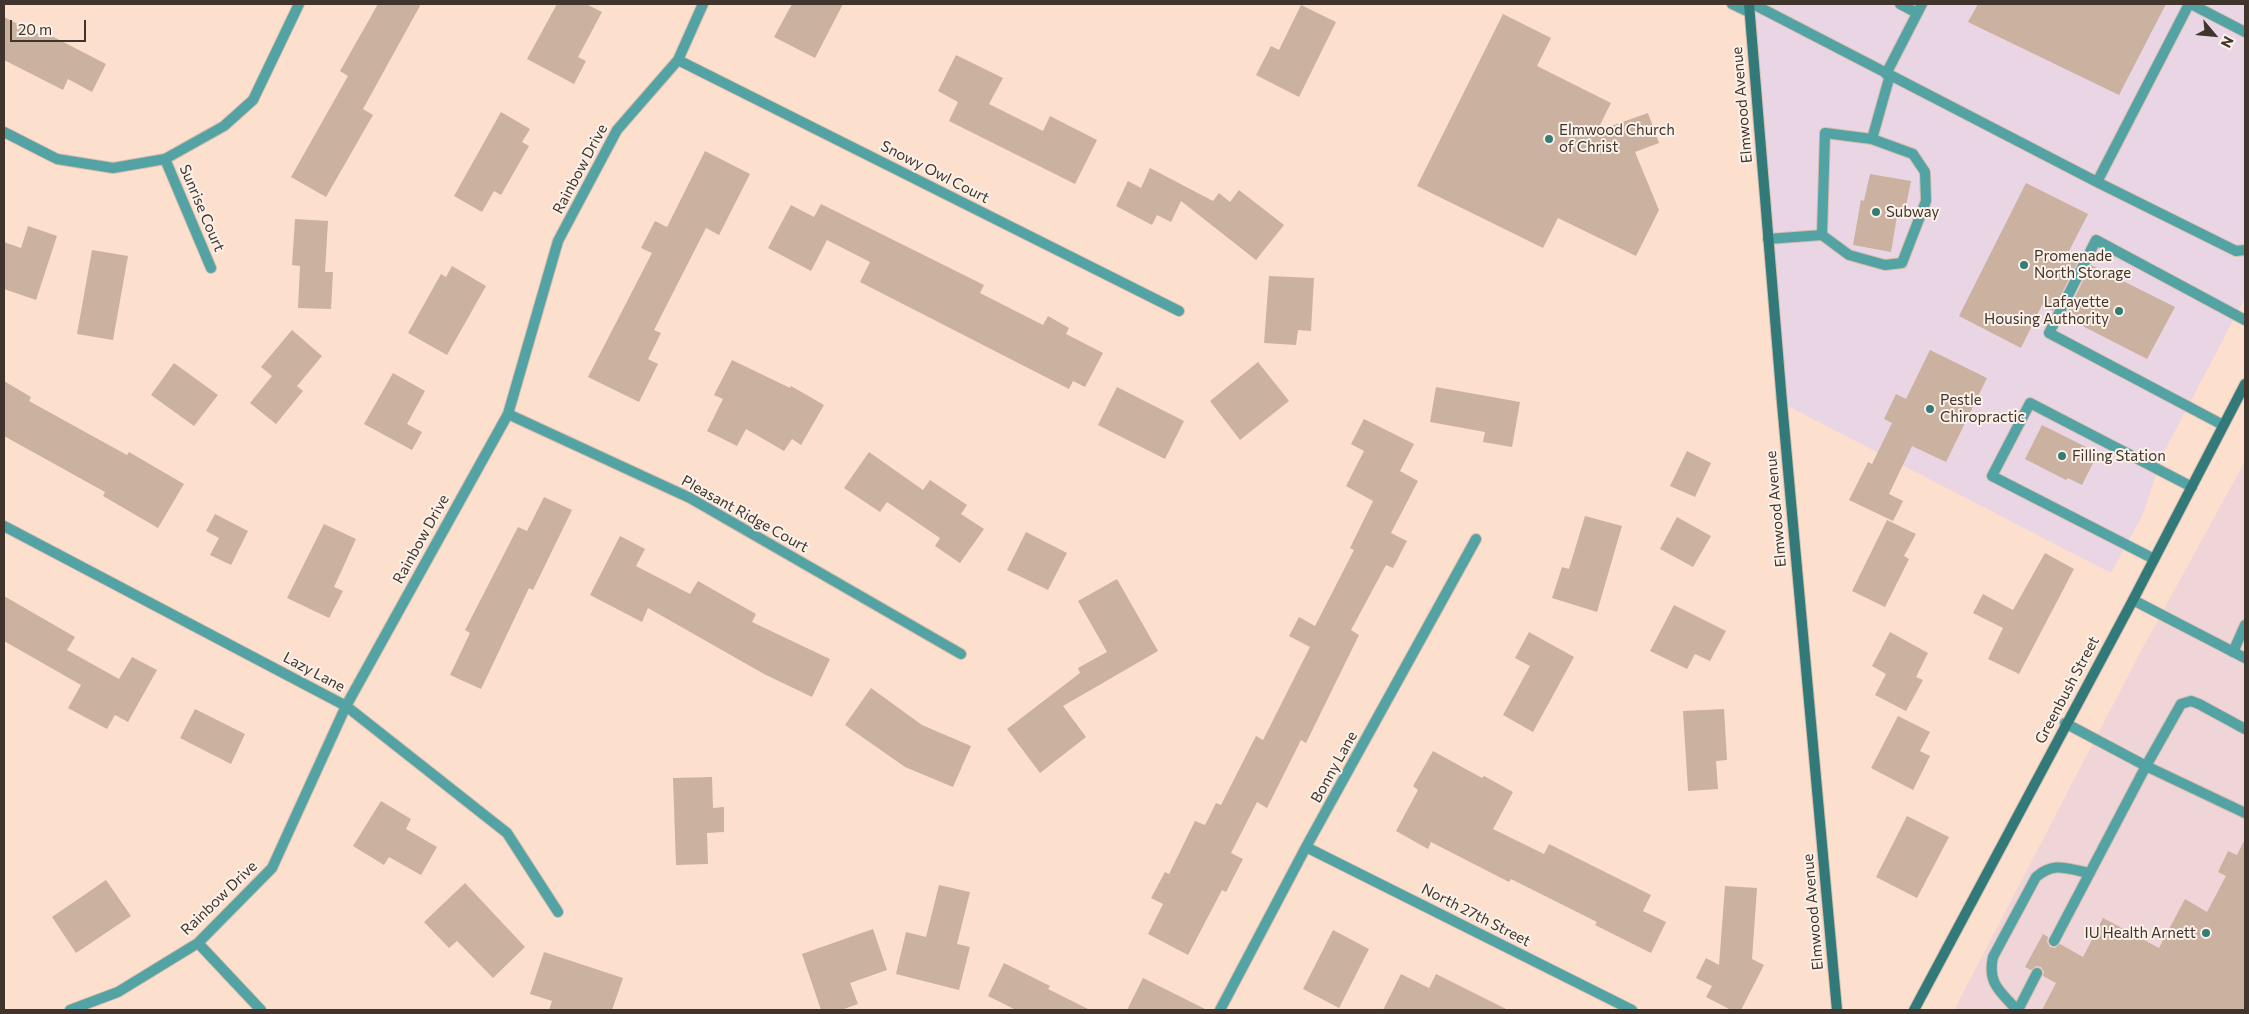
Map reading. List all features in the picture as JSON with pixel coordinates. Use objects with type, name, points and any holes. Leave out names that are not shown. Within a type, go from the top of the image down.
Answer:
[{"type":"main road","name":"Elmwood Avenue","points":[[1750,6],[1768,239],[1837,1010]]},
{"type":"main road","name":"Greenbush Street","points":[[1917,1009],[2245,384]]},
{"type":"street","points":[[4,132],[57,158],[104,167],[114,168],[165,159],[224,126],[253,100],[299,4]]},
{"type":"street","name":"Rainbow Drive","points":[[70,1010],[118,992],[198,943],[272,868],[346,706],[508,414],[558,241],[617,130],[678,60],[703,4]]},
{"type":"street","points":[[1732,4],[1750,6],[2236,251],[2245,250]]},
{"type":"street","points":[[1872,139],[1888,75],[1919,8],[1900,4]]},
{"type":"street","points":[[2097,182],[2190,4],[2245,32]]},
{"type":"street","name":"Snowy Owl Court","points":[[678,60],[1179,311]]},
{"type":"street","points":[[1768,239],[1822,235],[1848,255],[1885,264],[1902,262],[1926,200],[1925,172],[1913,154],[1872,139],[1825,133],[1822,235]]},
{"type":"street","name":"Sunrise Court","points":[[165,159],[211,268]]},
{"type":"street","points":[[2224,425],[2048,333],[2096,240],[2245,320]]},
{"type":"street","points":[[2154,560],[1992,476],[2030,403],[2192,487]]},
{"type":"street","name":"Pleasant Ridge Court","points":[[508,414],[690,498],[961,654]]},
{"type":"street","name":"Lazy Lane","points":[[4,526],[346,706],[507,833],[558,912]]},
{"type":"street","name":"Bonny Lane","points":[[1220,1010],[1306,847],[1476,539]]},
{"type":"street","points":[[2133,600],[2245,658]]},
{"type":"street","points":[[2233,652],[2245,625]]},
{"type":"street","points":[[2054,941],[2146,766],[2181,704],[2191,701],[2199,704],[2245,729]]},
{"type":"street","points":[[2066,723],[2146,766],[2245,813]]},
{"type":"street","name":"North 27th Street","points":[[1306,847],[1632,1010]]},
{"type":"street","points":[[2037,973],[2018,1010],[1994,984],[1990,970],[1993,957],[2036,877],[2046,869],[2055,866],[2090,873]]},
{"type":"street","points":[[198,943],[261,1010]]},
{"type":"shaded area","points":[[1749,4],[2245,4],[2245,298],[2163,454],[2143,514],[2111,573],[1782,403]]},
{"type":"shaded area","points":[[2245,461],[2245,1010],[1954,1010],[2142,649]]},
{"type":"building","points":[[378,4],[421,4],[363,109],[373,115],[326,197],[291,177],[348,76],[340,71]]},
{"type":"building","points":[[557,4],[586,4],[602,12],[578,57],[586,61],[574,84],[527,59]]},
{"type":"building","points":[[792,4],[843,4],[815,58],[774,37]]},
{"type":"building","points":[[1978,4],[2166,4],[2119,95],[1968,22]]},
{"type":"building","points":[[1301,5],[1336,22],[1299,97],[1256,75],[1271,46],[1279,50]]},
{"type":"building","name":"Elmwood Church of Christ","points":[[1503,14],[1551,38],[1537,66],[1611,103],[1597,131],[1648,113],[1659,143],[1635,152],[1659,210],[1636,256],[1558,218],[1543,248],[1417,186]]},
{"type":"building","points":[[4,17],[42,36],[44,32],[106,64],[92,92],[68,79],[63,90],[4,60]]},
{"type":"building","points":[[956,55],[1003,78],[989,104],[1043,131],[1050,116],[1097,140],[1075,184],[949,121],[958,102],[938,91]]},
{"type":"building","points":[[501,112],[530,129],[522,142],[529,146],[501,195],[494,191],[482,212],[454,196]]},
{"type":"building","points":[[705,151],[750,174],[719,235],[706,228],[654,330],[661,333],[648,359],[658,364],[639,402],[588,377],[652,253],[641,248],[655,221],[667,227]]},
{"type":"building","points":[[1150,168],[1213,201],[1219,193],[1230,202],[1239,190],[1284,225],[1256,260],[1181,201],[1171,222],[1157,215],[1152,225],[1116,206],[1128,181],[1141,188]]},
{"type":"building","name":"Subway","points":[[1870,174],[1911,181],[1905,211],[1898,210],[1891,252],[1853,245],[1861,200],[1864,201]]},
{"type":"building","name":"Promenade North Storage","points":[[2026,183],[2088,214],[2068,253],[2079,259],[2053,311],[2042,305],[2021,348],[1959,316]]},
{"type":"building","points":[[821,204],[984,285],[980,293],[1043,325],[1048,316],[1069,328],[1066,334],[1103,353],[1085,387],[1073,381],[1069,389],[860,282],[870,262],[827,240],[811,271],[768,248],[791,205],[814,217]]},
{"type":"building","points":[[295,219],[328,221],[325,272],[333,272],[331,309],[298,308],[300,266],[292,265]]},
{"type":"building","points":[[28,226],[57,236],[36,300],[4,289],[4,242],[21,248]]},
{"type":"building","points":[[92,250],[128,256],[113,340],[77,334]]},
{"type":"building","name":"Lafayette Housing Authority","points":[[2091,265],[2175,307],[2147,359],[2065,317]]},
{"type":"building","points":[[452,266],[486,286],[447,355],[408,333],[441,274],[446,277]]},
{"type":"building","points":[[1269,276],[1314,278],[1311,331],[1298,330],[1296,345],[1264,343]]},
{"type":"building","points":[[292,330],[322,356],[297,386],[303,391],[276,424],[250,403],[272,376],[261,367]]},
{"type":"building","name":"Pestle Chiropractic","points":[[1930,350],[1987,378],[1946,462],[1912,446],[1889,494],[1903,501],[1893,521],[1849,500],[1868,462],[1872,464],[1892,423],[1884,419],[1896,394],[1906,399]]},
{"type":"building","points":[[732,360],[790,388],[791,386],[824,405],[801,445],[792,439],[784,451],[746,429],[737,446],[707,431],[723,399],[714,395]]},
{"type":"building","points":[[1258,362],[1289,401],[1240,440],[1210,401]]},
{"type":"building","points":[[174,363],[218,395],[194,426],[151,395]]},
{"type":"building","points":[[393,373],[425,391],[407,424],[422,432],[412,450],[364,424]]},
{"type":"building","points":[[4,381],[31,397],[29,401],[127,455],[129,452],[184,484],[158,528],[103,496],[105,492],[4,436]]},
{"type":"building","points":[[1117,387],[1184,421],[1165,459],[1098,425]]},
{"type":"building","points":[[1436,387],[1520,402],[1512,447],[1483,442],[1485,432],[1430,422]]},
{"type":"building","points":[[1364,419],[1414,444],[1400,471],[1418,481],[1391,533],[1407,541],[1393,568],[1386,565],[1351,630],[1359,635],[1306,743],[1301,740],[1267,808],[1257,802],[1231,853],[1243,859],[1226,892],[1222,890],[1188,955],[1148,934],[1163,904],[1151,898],[1165,872],[1169,874],[1195,821],[1205,825],[1216,803],[1221,805],[1256,736],[1263,740],[1310,647],[1289,636],[1299,617],[1315,626],[1354,550],[1350,548],[1373,501],[1346,486],[1364,451],[1351,444]]},
{"type":"building","name":"Filling Station","points":[[2042,425],[2098,453],[2082,485],[2068,478],[2066,480],[2025,459]]},
{"type":"building","points":[[1687,451],[1711,463],[1695,497],[1670,486]]},
{"type":"building","points":[[869,452],[923,490],[930,480],[967,505],[961,514],[984,529],[960,563],[935,546],[940,538],[887,502],[880,512],[844,488]]},
{"type":"building","points":[[544,497],[572,510],[533,590],[529,588],[481,689],[450,675],[470,633],[465,630],[518,527],[527,531]]},
{"type":"building","points":[[215,514],[248,531],[231,565],[210,555],[219,538],[206,531]]},
{"type":"building","points":[[1585,516],[1622,526],[1597,612],[1552,598],[1562,567],[1569,569]]},
{"type":"building","points":[[1677,517],[1711,536],[1693,567],[1660,549]]},
{"type":"building","points":[[1887,520],[1916,534],[1904,556],[1909,559],[1885,607],[1852,591]]},
{"type":"building","points":[[324,524],[356,539],[334,587],[343,591],[329,618],[287,598]]},
{"type":"building","points":[[1026,532],[1067,553],[1048,590],[1007,570]]},
{"type":"building","points":[[620,536],[645,549],[636,566],[690,594],[698,581],[756,614],[752,622],[830,659],[812,697],[764,674],[648,608],[642,622],[590,595]]},
{"type":"building","points":[[2045,553],[2074,569],[2019,674],[1988,659],[2003,628],[1973,613],[1983,594],[2013,610]]},
{"type":"building","points":[[1117,579],[1158,651],[1063,706],[1086,737],[1040,773],[1007,729],[1080,673],[1078,668],[1107,652],[1078,601]]},
{"type":"building","points":[[4,596],[75,637],[67,650],[119,679],[132,657],[157,670],[128,722],[115,715],[107,729],[68,708],[81,685],[4,641]]},
{"type":"building","points":[[1674,605],[1726,631],[1710,661],[1695,654],[1687,669],[1650,651]]},
{"type":"building","points":[[1529,632],[1574,657],[1533,732],[1503,715],[1530,666],[1515,658]]},
{"type":"building","points":[[1890,632],[1928,653],[1916,677],[1923,680],[1906,711],[1875,695],[1886,674],[1872,666]]},
{"type":"building","points":[[871,688],[922,725],[971,746],[953,787],[905,767],[845,725]]},
{"type":"building","points":[[195,709],[245,734],[231,764],[180,738]]},
{"type":"building","points":[[1724,709],[1727,760],[1716,761],[1718,789],[1688,791],[1683,711]]},
{"type":"building","points":[[1898,716],[1930,732],[1920,751],[1930,756],[1913,790],[1871,768]]},
{"type":"building","points":[[1433,751],[1482,778],[1484,776],[1513,792],[1493,829],[1544,854],[1549,844],[1651,895],[1643,911],[1666,922],[1651,953],[1595,925],[1597,922],[1511,879],[1509,882],[1431,842],[1428,849],[1396,831],[1418,790],[1413,786]]},
{"type":"building","points":[[712,777],[713,808],[724,807],[724,832],[707,833],[708,864],[676,865],[673,778]]},
{"type":"building","points":[[381,801],[411,819],[406,829],[437,847],[421,875],[389,857],[384,865],[353,846]]},
{"type":"building","points":[[1907,816],[1949,837],[1917,898],[1876,877]]},
{"type":"building","name":"IU Health Arnett","points":[[2245,839],[2245,1010],[2042,1010],[2056,983],[2043,976],[2044,972],[2041,967],[2036,966],[2031,970],[2025,967],[2043,934],[2048,937],[2047,942],[2050,947],[2055,948],[2060,944],[2083,957],[2103,918],[2159,948],[2185,899],[2207,912],[2226,876],[2218,872],[2228,851],[2237,855]]},
{"type":"building","points":[[106,880],[131,916],[76,953],[52,917]]},
{"type":"building","points":[[465,883],[525,947],[493,978],[457,941],[449,948],[424,922]]},
{"type":"building","points":[[939,885],[970,892],[957,944],[970,947],[959,990],[896,974],[906,932],[926,937]]},
{"type":"building","points":[[1725,886],[1757,888],[1752,959],[1764,965],[1741,1010],[1731,1010],[1706,997],[1712,986],[1696,978],[1706,958],[1719,965]]},
{"type":"building","points":[[873,929],[887,970],[850,983],[858,1004],[841,1010],[821,1010],[802,954]]},
{"type":"building","points":[[1333,930],[1369,949],[1339,1008],[1303,989]]},
{"type":"building","points":[[544,952],[623,978],[612,1010],[549,1010],[552,1001],[530,994]]},
{"type":"building","points":[[1004,963],[1050,986],[1048,989],[1090,1010],[1016,1010],[988,996]]},
{"type":"building","points":[[1401,974],[1429,988],[1436,974],[1508,1010],[1383,1010]]},
{"type":"building","points":[[1143,978],[1207,1010],[1127,1010]]},
{"type":"place","name":"Elmwood Church of Christ","points":[[1549,139]]},
{"type":"place","name":"Subway","points":[[1876,212]]},
{"type":"place","name":"Promenade North Storage","points":[[2024,265]]},
{"type":"place","name":"Lafayette Housing Authority","points":[[2119,311]]},
{"type":"place","name":"Pestle Chiropractic","points":[[1930,409]]},
{"type":"place","name":"Filling Station","points":[[2062,456]]},
{"type":"place","name":"IU Health Arnett","points":[[2206,933]]}]
